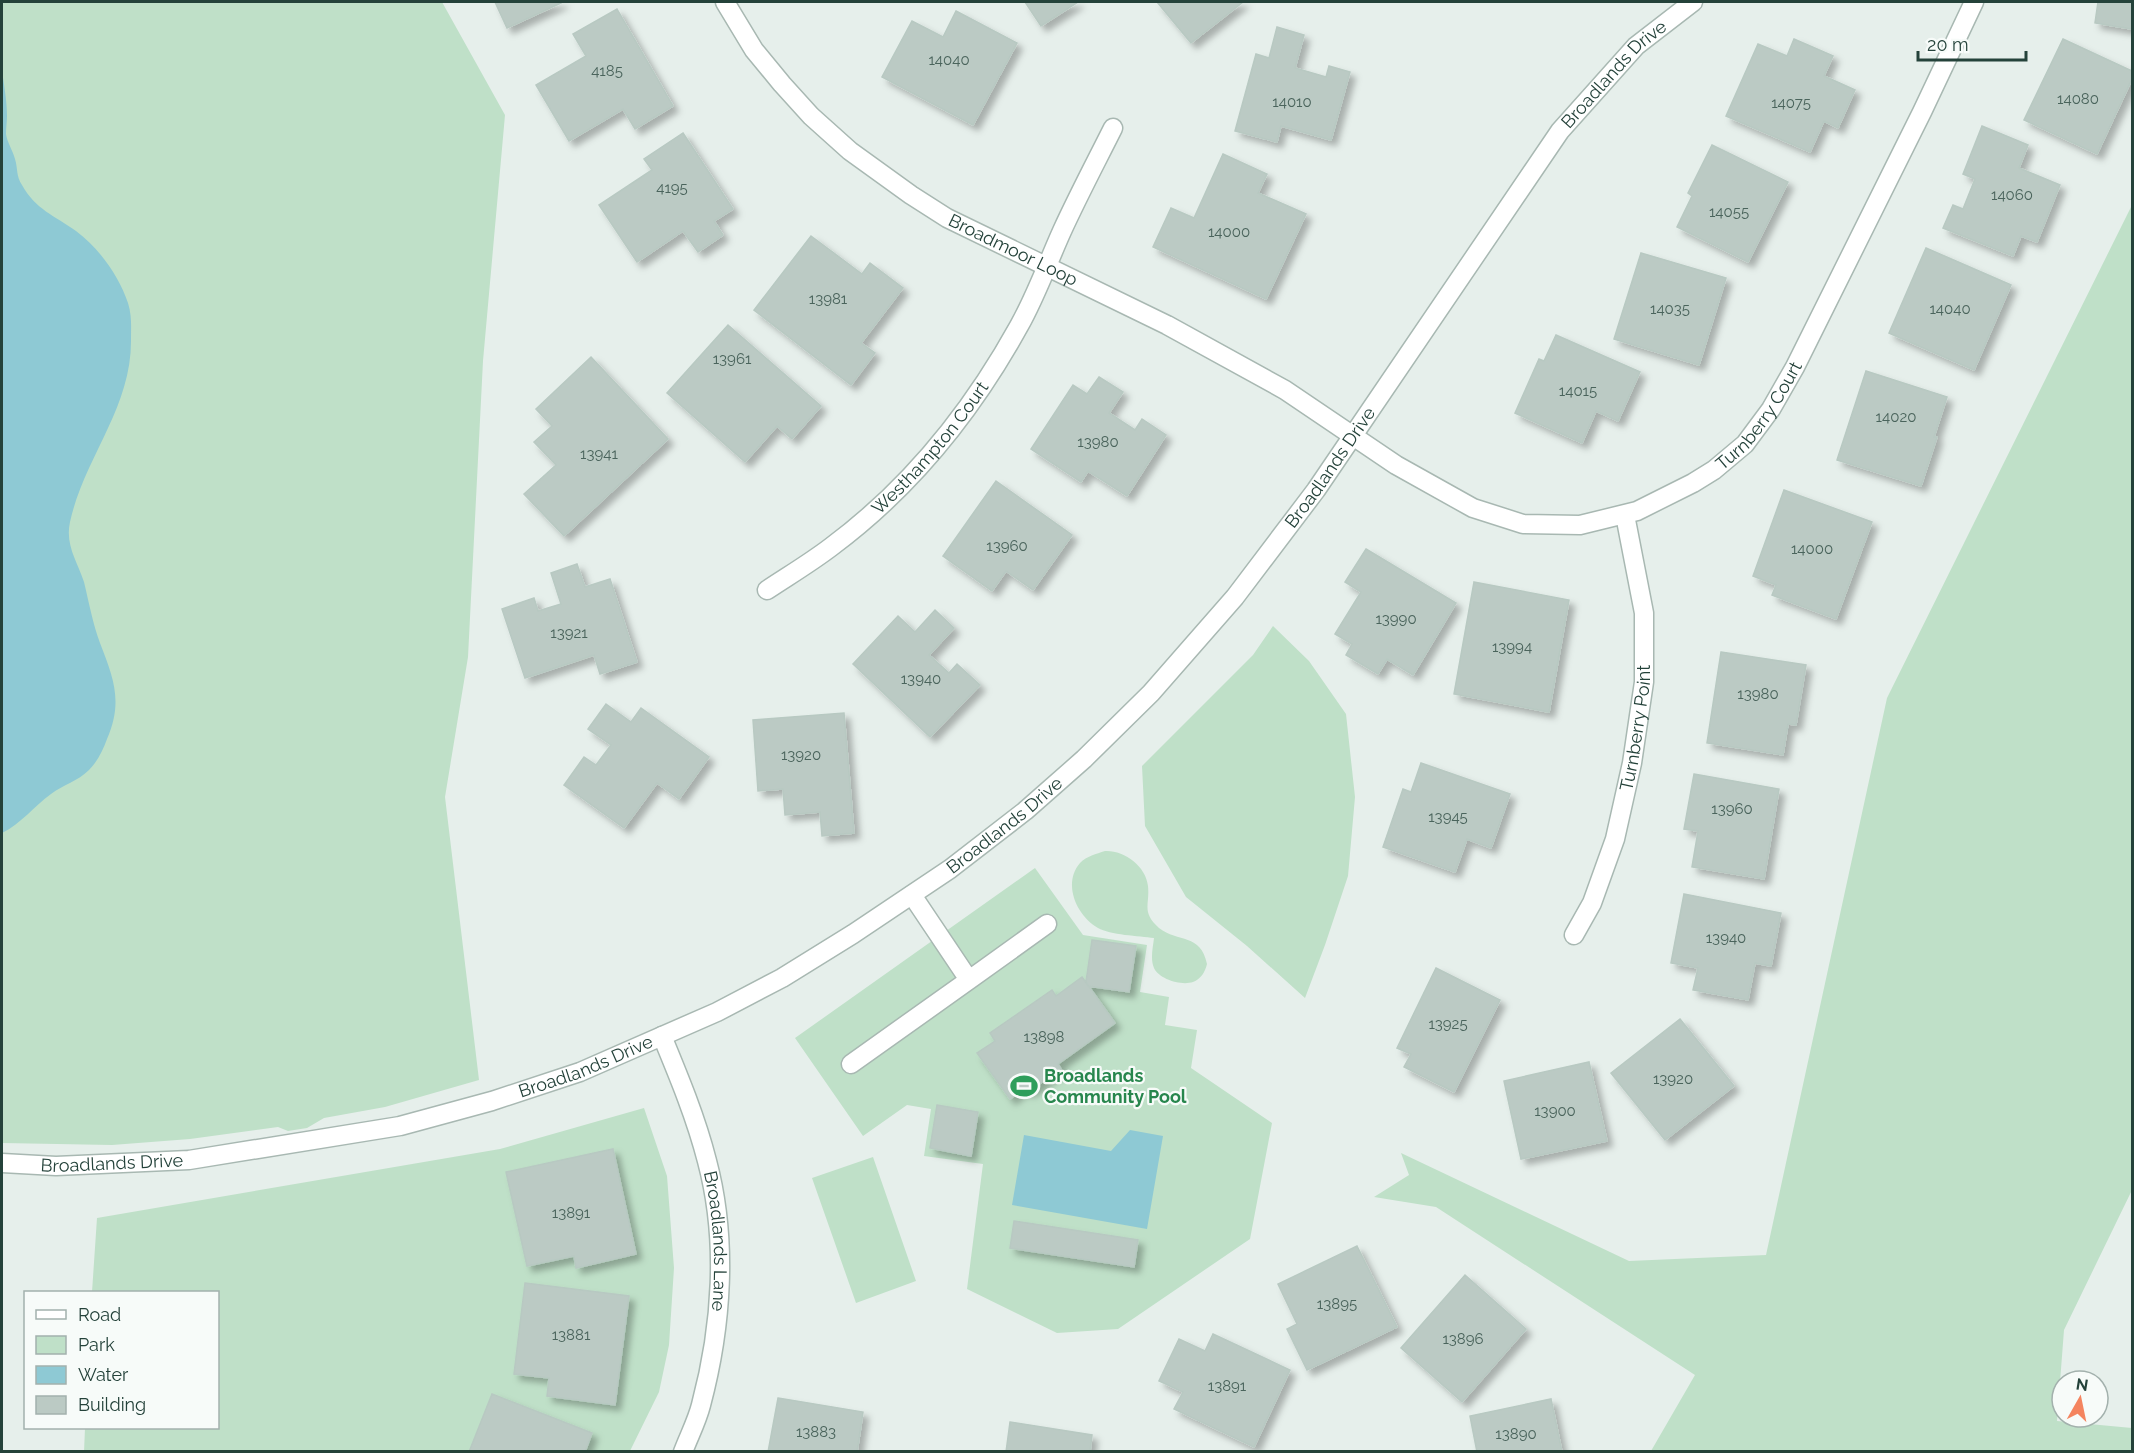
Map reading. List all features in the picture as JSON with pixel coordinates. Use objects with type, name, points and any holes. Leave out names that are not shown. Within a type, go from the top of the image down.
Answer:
[{"type":"street","name":"Broadmoor Loop","points":[[725,2],[754,50],[811,116],[850,151],[911,195],[947,218],[1167,325],[1285,390],[1352,435]]},
{"type":"street","name":"Broadlands Drive","points":[[2,1163],[56,1166],[189,1160],[400,1126],[492,1101],[580,1072],[717,1012],[782,978],[950,869],[1025,811],[1084,759],[1151,693],[1235,597],[1316,489],[1560,131],[1636,46],[1694,2]]},
{"type":"street","name":"Turnberry Court","points":[[1352,435],[1396,465],[1473,508],[1523,524],[1580,525],[1625,515],[1693,483],[1714,470],[1745,444],[1771,409],[1821,314],[1974,2]]},
{"type":"street","name":"Westhampton Court","points":[[767,590],[831,547],[871,514],[906,481],[950,430],[990,375],[1020,325],[1073,207],[1113,128]]},
{"type":"street","name":"Turnberry Point","points":[[1574,935],[1592,903],[1615,839],[1632,763],[1644,682],[1644,613],[1625,515]]},
{"type":"street","points":[[912,895],[969,980]]},
{"type":"street","points":[[851,1064],[1047,924]]},
{"type":"street","name":"Broadlands Lane","points":[[662,1036],[690,1104],[708,1163],[719,1230],[718,1322],[701,1406],[682,1452]]},
{"type":"green space","points":[[2,2],[442,2],[505,115],[483,361],[468,657],[445,797],[479,1080],[385,1107],[324,1118],[307,1128],[288,1131],[278,1127],[190,1139],[112,1145],[2,1143]]},
{"type":"green space","points":[[2132,205],[2132,1190],[2064,1330],[2061,1369],[2050,1369],[2050,1429],[2110,1429],[2110,1426],[2132,1428],[2132,1451],[1651,1451],[1695,1375],[1436,1207],[1374,1197],[1409,1175],[1401,1153],[1629,1261],[1766,1255],[1887,698]]},
{"type":"green space","points":[[1273,626],[1309,661],[1346,714],[1355,797],[1348,876],[1305,998],[1247,946],[1186,897],[1145,826],[1142,766],[1253,655]]},
{"type":"green space","points":[[1105,851],[1126,856],[1139,866],[1148,886],[1148,913],[1153,922],[1166,933],[1188,940],[1200,947],[1207,964],[1198,979],[1183,983],[1165,978],[1154,968],[1152,953],[1154,938],[1103,930],[1090,923],[1078,908],[1072,890],[1075,871],[1086,859]]},
{"type":"green space","name":"Broadlands Community Pool","points":[[1035,868],[1083,935],[1147,945],[1140,992],[1169,997],[1165,1025],[1197,1030],[1191,1068],[1272,1123],[1250,1239],[1118,1329],[1057,1333],[967,1289],[983,1164],[924,1156],[931,1109],[907,1105],[863,1136],[795,1038]]},
{"type":"green space","points":[[644,1108],[667,1176],[674,1268],[669,1345],[659,1392],[630,1451],[84,1452],[85,1429],[219,1429],[219,1291],[92,1291],[97,1218],[500,1149]]},
{"type":"green space","points":[[873,1157],[916,1281],[856,1303],[812,1178]]},
{"type":"water","points":[[2,71],[7,110],[6,134],[20,182],[39,206],[76,231],[107,263],[128,303],[131,339],[124,388],[77,499],[69,530],[72,553],[84,582],[95,628],[113,679],[116,702],[112,726],[100,755],[89,770],[51,794],[15,825],[2,833]]},
{"type":"water","points":[[1130,1130],[1163,1136],[1147,1229],[1012,1205],[1024,1135],[1111,1151]]},
{"type":"building","points":[[495,2],[563,2],[507,28]]},
{"type":"building","points":[[1025,2],[1078,2],[1041,26]]},
{"type":"building","points":[[1157,2],[1243,2],[1191,43]]},
{"type":"building","points":[[2098,2],[2132,2],[2132,29],[2095,23]]},
{"type":"building","points":[[617,9],[673,106],[635,129],[623,109],[569,141],[536,85],[586,56],[573,34]]},
{"type":"building","points":[[956,11],[1017,43],[973,125],[882,77],[912,21],[943,37]]},
{"type":"building","points":[[1277,27],[1304,35],[1295,68],[1326,77],[1329,66],[1350,72],[1331,140],[1281,126],[1277,142],[1235,131],[1256,54],[1269,58]]},
{"type":"building","points":[[1794,39],[1833,56],[1824,76],[1855,90],[1838,128],[1824,121],[1810,152],[1726,116],[1758,44],[1787,56]]},
{"type":"building","points":[[2063,39],[2132,71],[2132,79],[2097,154],[2024,120]]},
{"type":"building","points":[[1982,126],[2028,145],[2019,168],[2060,185],[2037,242],[2021,236],[2013,256],[1943,228],[1953,205],[1963,209],[1975,179],[1963,174]]},
{"type":"building","points":[[683,133],[733,209],[714,221],[723,235],[698,252],[683,231],[637,262],[599,205],[652,170],[644,159]]},
{"type":"building","points":[[1712,145],[1788,182],[1748,262],[1677,227],[1692,196],[1688,193]]},
{"type":"building","points":[[1223,154],[1267,174],[1258,193],[1306,214],[1266,299],[1153,247],[1171,208],[1194,218]]},
{"type":"building","points":[[811,236],[862,274],[870,263],[903,288],[861,343],[875,353],[851,385],[754,310]]},
{"type":"building","points":[[1926,248],[2011,285],[1974,370],[1889,333]]},
{"type":"building","points":[[1641,253],[1726,278],[1699,365],[1614,339]]},
{"type":"building","points":[[728,325],[821,406],[792,439],[777,426],[745,462],[667,393]]},
{"type":"building","points":[[1556,335],[1640,372],[1618,421],[1596,411],[1582,443],[1515,413],[1539,359],[1544,361]]},
{"type":"building","points":[[591,357],[668,439],[564,536],[524,494],[556,465],[534,442],[552,426],[536,409]]},
{"type":"building","points":[[1866,371],[1947,397],[1921,486],[1837,460]]},
{"type":"building","points":[[1099,377],[1123,392],[1109,413],[1135,430],[1142,419],[1166,435],[1127,496],[1088,471],[1081,482],[1031,449],[1073,385],[1087,394]]},
{"type":"building","points":[[996,481],[1072,535],[1033,590],[1006,571],[992,591],[943,556]]},
{"type":"building","points":[[1784,490],[1872,522],[1836,619],[1772,595],[1776,585],[1753,576]]},
{"type":"building","points":[[1366,549],[1456,603],[1413,675],[1387,659],[1378,674],[1346,655],[1352,644],[1335,634],[1361,592],[1345,582]]},
{"type":"building","points":[[577,564],[585,587],[610,579],[637,662],[600,674],[594,655],[525,678],[502,609],[534,598],[538,611],[561,604],[551,573]]},
{"type":"building","points":[[1474,582],[1569,600],[1549,712],[1454,694]]},
{"type":"building","points":[[935,610],[954,628],[929,655],[949,673],[957,664],[980,685],[930,737],[853,664],[898,616],[915,632]]},
{"type":"building","points":[[1721,652],[1806,665],[1796,725],[1788,724],[1783,755],[1707,743]]},
{"type":"building","points":[[606,704],[631,722],[641,708],[709,757],[679,799],[657,783],[624,828],[564,785],[584,757],[596,765],[611,745],[588,729]]},
{"type":"building","points":[[844,713],[854,833],[822,836],[820,812],[785,815],[783,789],[758,791],[753,720]]},
{"type":"building","points":[[1421,763],[1510,794],[1491,848],[1467,839],[1455,872],[1383,847],[1403,789],[1411,792]]},
{"type":"building","points":[[1694,774],[1779,789],[1764,879],[1692,867],[1698,831],[1684,829]]},
{"type":"building","points":[[1684,894],[1781,913],[1771,966],[1755,963],[1748,1000],[1693,990],[1698,968],[1671,963]]},
{"type":"building","points":[[1092,940],[1136,946],[1129,992],[1088,986],[1086,982]]},
{"type":"building","points":[[1436,968],[1500,1000],[1454,1092],[1404,1067],[1411,1054],[1397,1048]]},
{"type":"building","points":[[1082,977],[1115,1023],[1058,1064],[1061,1069],[1028,1092],[1025,1088],[1010,1099],[977,1053],[995,1041],[990,1033],[1052,990],[1056,996]]},
{"type":"building","points":[[1680,1019],[1734,1086],[1665,1140],[1611,1073]]},
{"type":"building","points":[[1589,1062],[1607,1141],[1521,1159],[1504,1081]]},
{"type":"building","points":[[937,1105],[978,1112],[971,1156],[930,1148]]},
{"type":"building","points":[[613,1149],[636,1254],[576,1268],[574,1256],[527,1266],[506,1172]]},
{"type":"building","points":[[1014,1221],[1138,1240],[1134,1267],[1010,1248]]},
{"type":"building","points":[[1357,1246],[1397,1327],[1307,1370],[1287,1329],[1297,1324],[1278,1284]]},
{"type":"building","points":[[1465,1275],[1526,1329],[1462,1402],[1401,1348]]},
{"type":"building","points":[[525,1283],[629,1296],[615,1405],[547,1396],[549,1378],[514,1374]]},
{"type":"building","points":[[1213,1334],[1290,1370],[1254,1447],[1174,1409],[1183,1392],[1159,1381],[1179,1339],[1205,1351]]},
{"type":"building","points":[[492,1394],[592,1433],[585,1452],[469,1452]]},
{"type":"building","points":[[778,1398],[863,1412],[857,1452],[768,1452]]},
{"type":"building","points":[[1551,1399],[1562,1452],[1477,1452],[1470,1416]]},
{"type":"building","points":[[1010,1422],[1092,1435],[1090,1452],[1006,1452]]},
{"type":"place","name":"Broadlands Community Pool","points":[[1024,1086]]}]
